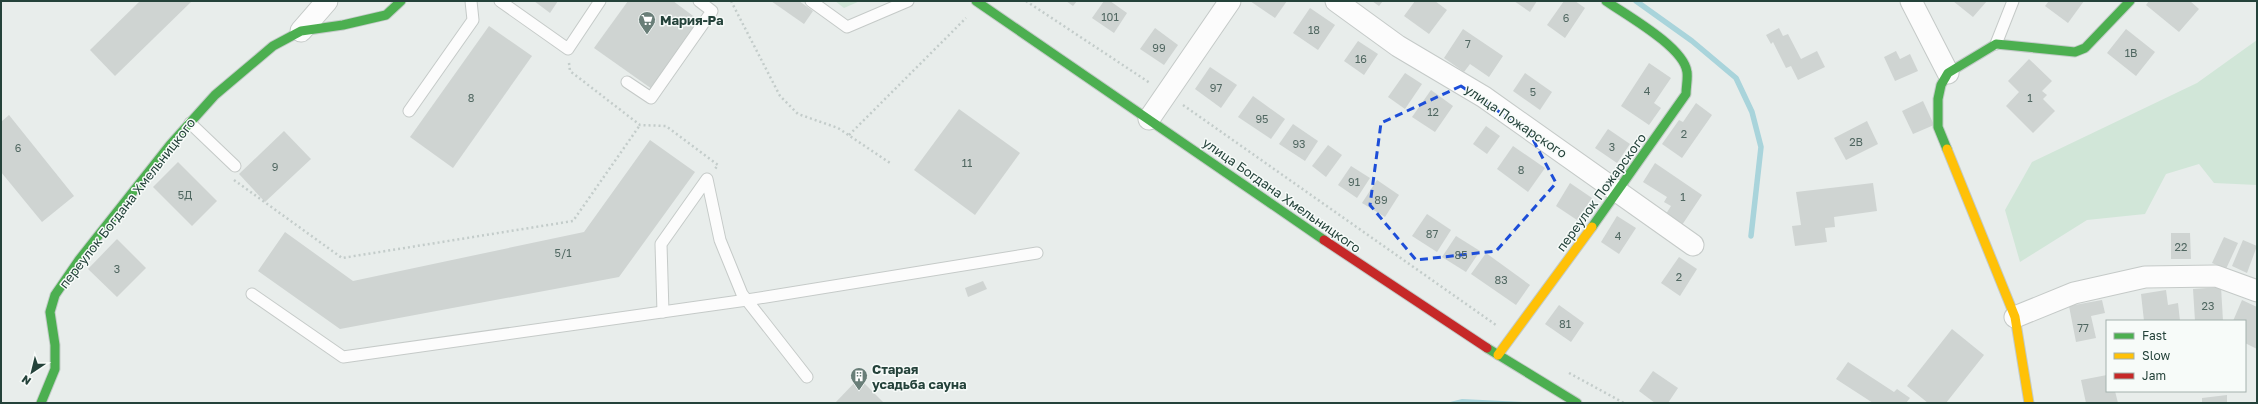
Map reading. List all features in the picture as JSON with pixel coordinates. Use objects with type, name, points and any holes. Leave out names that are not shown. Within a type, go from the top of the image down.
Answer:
[{"type":"street","name":"переулок Богдана Хмельницкого","points":[[301,31],[327,1]]},
{"type":"street","name":"переулок Богдана Хмельницкого","points":[[42,401],[55,369],[55,344],[50,312],[55,294],[88,249],[170,145],[215,95],[273,46],[301,31],[343,25],[386,16],[401,1]]},
{"type":"street","points":[[1149,119],[1230,1]]},
{"type":"street","name":"улица Пожарского","points":[[1336,1],[1398,46],[1484,97],[1692,245]]},
{"type":"street","name":"переулок Пожарского","points":[[1498,355],[1618,192],[1686,94],[1687,71],[1677,53],[1663,40],[1606,1]]},
{"type":"street","points":[[1911,1],[1948,73]]},
{"type":"street","points":[[2029,403],[2015,317],[1938,127],[1938,99],[1941,85],[1948,73],[1996,44],[2075,52],[2085,48],[2130,1]]},
{"type":"street","name":"улица Богдана Хмельницкого","points":[[978,2],[1329,244],[1498,355],[1577,403]]},
{"type":"street","points":[[2015,317],[2074,293],[2145,277],[2216,276],[2257,291]]},
{"type":"lane","points":[[409,111],[473,20],[471,1]]},
{"type":"lane","points":[[500,1],[568,49],[600,1]]},
{"type":"lane","points":[[627,82],[651,98],[712,11],[699,1]]},
{"type":"lane","points":[[811,1],[847,26],[908,1]]},
{"type":"lane","points":[[1996,44],[2013,1]]},
{"type":"lane","points":[[190,123],[235,166]]},
{"type":"lane","points":[[707,179],[720,240],[742,294],[807,377]]},
{"type":"lane","points":[[663,312],[661,244],[707,179]]},
{"type":"lane","points":[[252,294],[343,357],[747,300],[1037,253]]},
{"type":"path","points":[[732,1],[780,96],[798,114],[838,128],[890,162]]},
{"type":"path","points":[[1026,1],[1166,93],[1512,336]]},
{"type":"path","points":[[849,135],[978,2]]},
{"type":"path","points":[[568,49],[570,71],[640,125],[666,126],[718,165],[707,179]]},
{"type":"path","points":[[235,166],[234,182],[342,258],[573,221],[640,125]]},
{"type":"path","points":[[1564,370],[1624,403]]},
{"type":"highlighted area","points":[[1461,86],[1529,132],[1556,183],[1496,251],[1416,260],[1370,205],[1381,123]]},
{"type":"green space","points":[[835,1],[860,1],[844,8]]},
{"type":"green space","points":[[2257,40],[2257,185],[2214,183],[2199,164],[2166,174],[2145,214],[2087,220],[2020,262],[2005,210],[2032,162],[2197,83]]},
{"type":"water","points":[[1462,399],[1523,402],[1524,403],[1446,403]]},
{"type":"building","points":[[140,1],[192,1],[115,76],[90,50]]},
{"type":"building","points":[[534,1],[558,1],[550,13]]},
{"type":"building","name":"Мария-Ра","points":[[628,1],[673,1],[700,21],[652,89],[594,48]]},
{"type":"building","points":[[771,1],[799,1],[813,11],[804,24]]},
{"type":"building","points":[[1066,1],[1077,1],[1073,6]]},
{"type":"building","points":[[1104,1],[1110,1],[1127,13],[1114,33],[1092,18]]},
{"type":"building","points":[[1250,1],[1287,1],[1275,18]]},
{"type":"building","points":[[1372,1],[1383,1],[1379,6]]},
{"type":"building","points":[[1415,1],[1435,1],[1447,10],[1429,34],[1404,16]]},
{"type":"building","points":[[1514,1],[1537,1],[1530,12]]},
{"type":"building","points":[[1564,1],[1575,1],[1585,8],[1565,38],[1547,25]]},
{"type":"building","points":[[1953,1],[1987,1],[1973,17]]},
{"type":"building","points":[[2049,1],[2084,1],[2068,23],[2045,6]]},
{"type":"building","points":[[2149,1],[2190,1],[2199,9],[2179,32],[2146,5]]},
{"type":"building","points":[[1310,8],[1335,25],[1318,50],[1293,33]]},
{"type":"building","points":[[489,26],[532,56],[453,168],[410,137]]},
{"type":"building","points":[[1155,28],[1178,45],[1164,65],[1140,49]]},
{"type":"building","points":[[1779,28],[1783,36],[1788,34],[1801,59],[1817,51],[1825,67],[1798,80],[1791,66],[1786,68],[1773,42],[1771,44],[1766,35]]},
{"type":"building","points":[[1463,29],[1503,56],[1489,77],[1470,64],[1464,72],[1444,58]]},
{"type":"building","points":[[2126,29],[2155,52],[2136,76],[2107,53]]},
{"type":"building","points":[[1358,41],[1378,54],[1364,75],[1344,61]]},
{"type":"building","points":[[1896,51],[1900,59],[1910,54],[1918,71],[1895,81],[1884,57]]},
{"type":"building","points":[[2029,59],[2052,81],[2042,91],[2047,95],[2043,99],[2055,111],[2033,133],[2006,106],[2019,92],[2008,81]]},
{"type":"building","points":[[1649,63],[1671,78],[1654,103],[1661,108],[1649,125],[1621,106]]},
{"type":"building","points":[[1210,67],[1237,85],[1221,108],[1195,89]]},
{"type":"building","points":[[1405,73],[1422,84],[1405,109],[1388,97]]},
{"type":"building","points":[[1525,73],[1552,92],[1540,110],[1513,91]]},
{"type":"building","points":[[1431,90],[1453,106],[1435,132],[1412,117]]},
{"type":"building","points":[[1253,96],[1285,119],[1271,139],[1238,117]]},
{"type":"building","points":[[1923,101],[1934,125],[1913,134],[1902,111]]},
{"type":"building","points":[[1696,103],[1712,115],[1682,158],[1662,144],[1679,120],[1683,122]]},
{"type":"building","points":[[959,109],[1020,153],[975,215],[914,170]]},
{"type":"building","points":[[9,115],[74,196],[42,222],[1,172],[1,122]]},
{"type":"building","points":[[1867,121],[1878,144],[1846,160],[1834,138]]},
{"type":"building","points":[[1293,124],[1318,141],[1305,161],[1279,144]]},
{"type":"building","points":[[1486,126],[1500,136],[1487,154],[1473,144]]},
{"type":"building","points":[[1608,129],[1630,144],[1617,163],[1595,148]]},
{"type":"building","points":[[284,131],[311,159],[265,202],[239,174]]},
{"type":"building","points":[[650,140],[695,172],[619,277],[340,329],[258,271],[285,232],[353,281],[584,232]]},
{"type":"building","points":[[1328,145],[1342,155],[1326,177],[1312,166]]},
{"type":"building","points":[[1513,146],[1545,168],[1528,192],[1497,169]]},
{"type":"building","points":[[178,162],[217,201],[192,226],[153,187]]},
{"type":"building","points":[[1655,163],[1702,195],[1680,228],[1664,217],[1671,206],[1664,202],[1667,197],[1643,182]]},
{"type":"building","points":[[1351,166],[1370,178],[1357,198],[1338,185]]},
{"type":"building","points":[[1377,180],[1399,195],[1385,217],[1362,203]]},
{"type":"building","points":[[1570,183],[1592,198],[1577,220],[1556,206]]},
{"type":"building","points":[[1873,183],[1877,211],[1834,217],[1835,227],[1825,228],[1827,242],[1795,246],[1792,226],[1801,225],[1796,192]]},
{"type":"building","points":[[1427,214],[1451,230],[1437,252],[1412,236]]},
{"type":"building","points":[[1617,216],[1636,228],[1619,254],[1601,242]]},
{"type":"building","points":[[2171,233],[2190,233],[2191,259],[2171,259]]},
{"type":"building","points":[[1456,236],[1480,251],[1466,272],[1442,257]]},
{"type":"building","points":[[2224,237],[2238,243],[2226,269],[2212,263]]},
{"type":"building","points":[[117,239],[146,268],[117,297],[88,269]]},
{"type":"building","points":[[2243,240],[2257,246],[2247,273],[2232,266]]},
{"type":"building","points":[[1486,253],[1530,285],[1516,305],[1471,274]]},
{"type":"building","points":[[1679,257],[1697,269],[1680,296],[1661,283]]},
{"type":"building","points":[[983,281],[987,289],[968,297],[965,288]]},
{"type":"building","points":[[2221,287],[2223,320],[2195,320],[2193,289]]},
{"type":"building","points":[[2166,290],[2168,305],[2178,303],[2180,320],[2144,320],[2141,294]]},
{"type":"building","points":[[2102,300],[2105,313],[2091,316],[2096,338],[2076,342],[2069,306]]},
{"type":"building","points":[[2242,300],[2257,307],[2257,349],[2246,344],[2246,320],[2233,320]]},
{"type":"building","points":[[1559,305],[1584,323],[1571,342],[1545,324]]},
{"type":"building","points":[[1952,329],[1984,355],[1946,403],[1928,403],[1907,386]]},
{"type":"building","points":[[1848,362],[1894,392],[1897,389],[1910,398],[1906,403],[1873,403],[1836,379]]},
{"type":"building","points":[[1653,371],[1678,388],[1668,403],[1655,403],[1639,391]]},
{"type":"building","points":[[2106,375],[2106,392],[2115,392],[2118,403],[2086,403],[2081,380]]},
{"type":"building","name":"Старая усадьба сауна","points":[[859,378],[884,403],[835,403]]},
{"type":"building","points":[[2227,395],[2227,403],[2202,403],[2202,398]]},
{"type":"waterway","points":[[1636,1],[1692,41],[1736,78],[1752,112],[1761,147],[1751,236]]},
{"type":"traffic: fast","points":[[41,403],[55,369],[55,345],[50,312],[55,295],[79,260],[170,145],[215,95],[273,46],[301,31],[343,25],[386,15],[401,1]]},
{"type":"traffic: fast","points":[[976,1],[1324,240]]},
{"type":"traffic: fast","points":[[1592,227],[1686,94],[1687,80],[1687,72],[1683,62],[1676,52],[1653,32],[1606,1]]},
{"type":"traffic: fast","points":[[1947,149],[1938,127],[1938,99],[1941,85],[1948,73],[1996,44],[2075,52],[2085,48],[2130,1]]},
{"type":"traffic: fast","points":[[1487,348],[1577,403]]},
{"type":"traffic: slow","points":[[1947,149],[2015,317],[2029,403]]},
{"type":"traffic: slow","points":[[1498,355],[1592,227]]},
{"type":"traffic: jam","points":[[1324,240],[1487,348]]},
{"type":"place","name":"Мария-Ра","points":[[647,35]]},
{"type":"place","name":"Старая усадьба сауна","points":[[859,391]]}]
